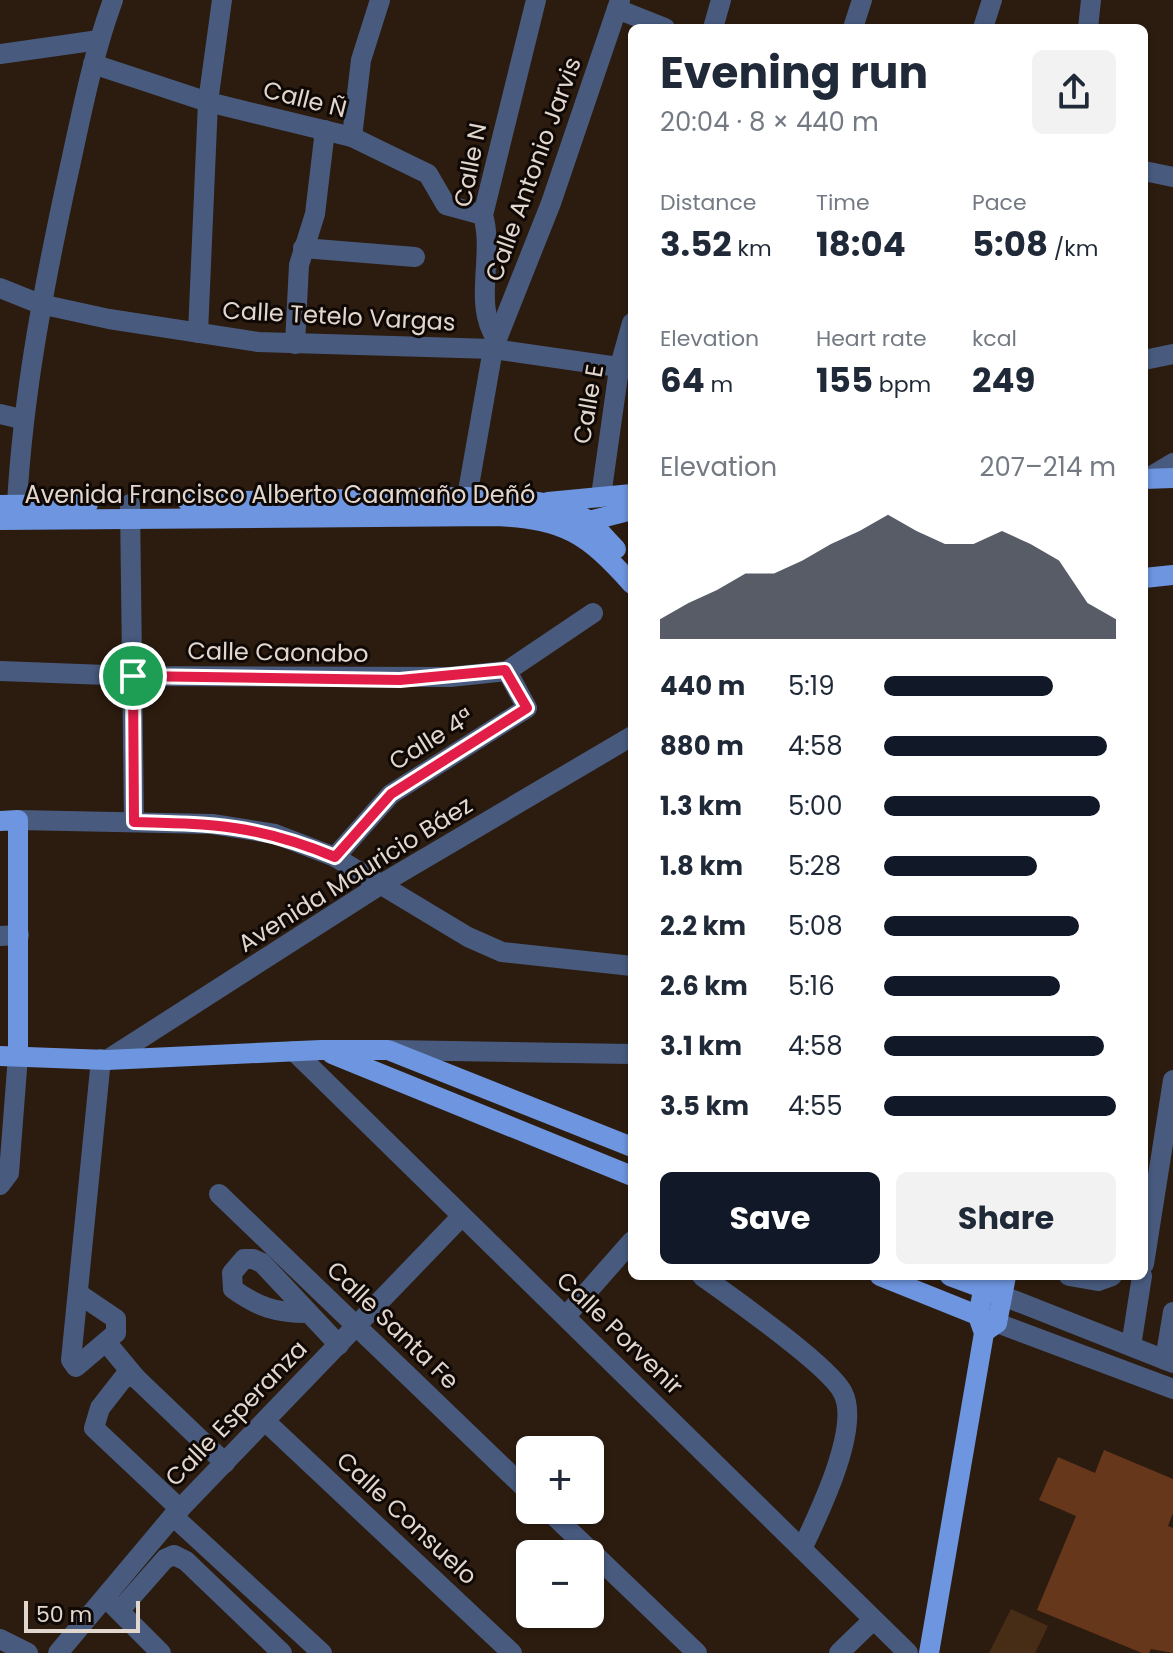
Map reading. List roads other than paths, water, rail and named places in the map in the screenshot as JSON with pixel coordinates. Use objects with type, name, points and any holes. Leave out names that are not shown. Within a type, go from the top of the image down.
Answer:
[{"type":"main road","points":[[1148,478],[1173,478]]},
{"type":"main road","points":[[536,504],[628,494]]},
{"type":"main road","name":"Avenida Francisco Alberto Caamaño Deñó","points":[[0,520],[131,510],[467,497],[565,509],[589,521],[628,562]]},
{"type":"main road","name":"Avenida Francisco Alberto Caamaño Deñó","points":[[8,504],[131,510],[544,519],[597,546],[628,580]]},
{"type":"main road","points":[[589,521],[628,511]]},
{"type":"main road","points":[[1148,578],[1173,575]]},
{"type":"main road","points":[[9,820],[9,1056],[104,1059],[388,1050],[628,1145]]},
{"type":"main road","points":[[321,1050],[628,1174]]},
{"type":"main road","points":[[889,1280],[986,1324]]},
{"type":"main road","points":[[929,1653],[986,1324],[980,1282]]},
{"type":"street","points":[[8,504],[40,304],[93,64],[113,0]]},
{"type":"street","points":[[198,333],[208,102],[222,0]]},
{"type":"street","points":[[352,137],[362,54],[380,0]]},
{"type":"street","name":"Calle N","points":[[495,344],[484,315],[489,239],[483,215],[536,0]]},
{"type":"street","points":[[714,24],[721,0]]},
{"type":"street","points":[[854,24],[862,0]]},
{"type":"street","points":[[984,24],[992,0]]},
{"type":"street","points":[[1088,24],[1091,0]]},
{"type":"street","points":[[618,4],[657,24]]},
{"type":"street","name":"Calle Antonio Jarvis","points":[[467,497],[495,344],[551,203],[618,4]]},
{"type":"street","points":[[0,54],[99,40]]},
{"type":"street","name":"Calle Ñ","points":[[93,64],[208,102],[352,137],[428,174],[446,205],[483,215]]},
{"type":"street","points":[[295,344],[303,248],[315,214],[325,130]]},
{"type":"street","points":[[1148,172],[1173,177]]},
{"type":"street","points":[[303,248],[415,257]]},
{"type":"street","name":"Calle Tetelo Vargas","points":[[0,288],[40,304],[198,333],[295,344],[495,344],[626,369]]},
{"type":"street","points":[[1148,359],[1173,354]]},
{"type":"street","name":"Calle E","points":[[601,496],[626,369]]},
{"type":"street","points":[[0,414],[21,419]]},
{"type":"street","points":[[1148,477],[1173,463]]},
{"type":"street","points":[[131,510],[134,822]]},
{"type":"street","points":[[507,671],[593,613]]},
{"type":"street","name":"Calle Caonabo","points":[[0,671],[400,680],[507,671]]},
{"type":"street","name":"Calle 4ª","points":[[335,857],[391,794],[528,708],[507,671]]},
{"type":"street","name":"Avenida Mauricio Báez","points":[[104,1059],[383,883],[628,738]]},
{"type":"street","points":[[9,820],[250,828],[286,836],[335,857],[383,883],[468,937],[502,952],[628,966]]},
{"type":"street","points":[[388,1050],[628,1054]]},
{"type":"street","name":"Calle Porvenir","points":[[294,1051],[908,1653]]},
{"type":"street","points":[[0,1185],[9,1173],[9,1056]]},
{"type":"street","points":[[79,1294],[116,1319],[116,1333],[79,1366],[73,1365],[79,1294],[104,1059]]},
{"type":"street","points":[[1148,1239],[1173,1080]]},
{"type":"street","name":"Calle Santa Fe","points":[[219,1194],[516,1480]]},
{"type":"street","name":"Calle Esperanza","points":[[58,1653],[112,1604],[177,1512],[461,1217]]},
{"type":"street","points":[[566,1316],[628,1246]]},
{"type":"street","points":[[707,1280],[798,1350],[843,1391],[847,1408],[846,1432],[823,1504],[802,1549]]},
{"type":"street","points":[[1131,1346],[1141,1280]]},
{"type":"street","points":[[980,1282],[1169,1362],[1173,1312]]},
{"type":"street","points":[[307,1313],[339,1345]]},
{"type":"street","points":[[986,1324],[1173,1389]]},
{"type":"street","points":[[106,1342],[136,1378],[225,1463]]},
{"type":"street","points":[[136,1378],[125,1376],[100,1408],[94,1428],[322,1653]]},
{"type":"street","name":"Calle Consuelo","points":[[265,1421],[512,1653]]},
{"type":"street","points":[[563,1524],[697,1653]]},
{"type":"street","points":[[161,1653],[112,1604],[165,1559],[174,1555],[186,1561],[282,1653]]},
{"type":"street","points":[[839,1653],[872,1621]]},
{"type":"street","points":[[0,1639],[28,1653]]}]
